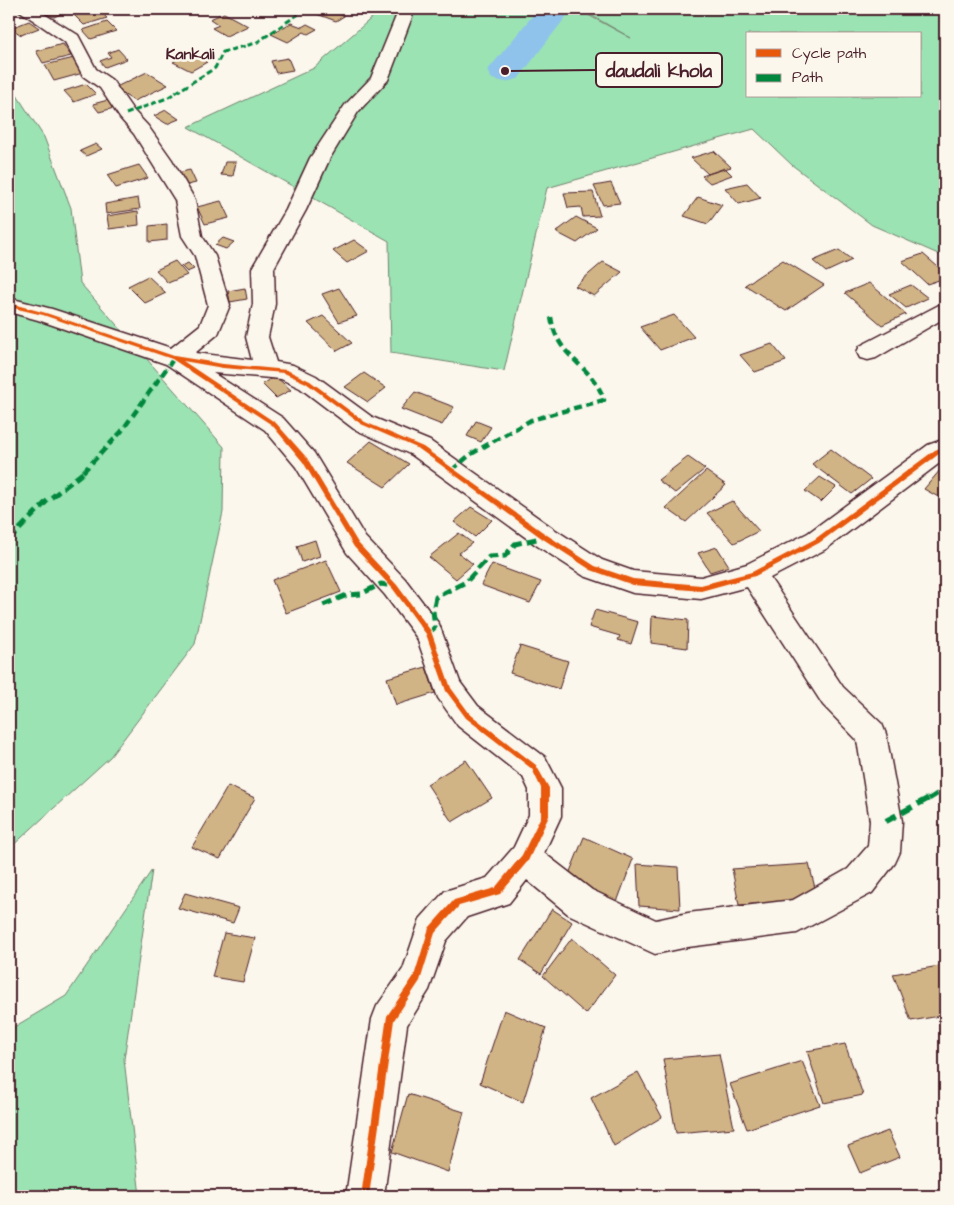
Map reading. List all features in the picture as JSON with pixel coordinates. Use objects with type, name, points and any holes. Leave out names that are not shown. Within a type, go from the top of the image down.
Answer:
[{"type":"street","points":[[25,9],[72,39],[89,72],[106,84],[126,114],[141,130],[162,160],[185,200],[192,236],[205,256],[219,305],[210,329],[174,358]]},
{"type":"street","points":[[266,369],[257,337],[264,304],[263,268],[325,150],[351,109],[378,80],[407,9]]},
{"type":"street","points":[[9,305],[44,314],[174,358],[223,366],[285,371],[308,382],[363,423],[422,448],[545,538],[592,568],[633,582],[701,588],[753,574],[818,541],[936,452],[945,448]]},
{"type":"street","points":[[868,352],[939,312],[945,314]]},
{"type":"street","points":[[174,358],[274,424],[305,460],[356,545],[395,587],[429,633],[448,688],[468,716],[534,767],[545,788],[545,816],[525,858],[497,891],[456,903],[432,931],[417,978],[390,1019],[365,1196]]},
{"type":"street","points":[[525,858],[580,902],[655,937],[688,930],[797,916],[860,881],[884,852],[886,820],[871,734],[833,696],[753,574]]},
{"type":"green space","points":[[382,9],[577,9],[631,38],[580,9],[945,9],[945,257],[872,225],[792,165],[754,129],[547,188],[504,371],[391,353],[389,241],[188,127],[314,68]]},
{"type":"green space","points":[[9,83],[44,137],[71,208],[80,283],[224,447],[223,512],[195,644],[110,757],[9,849]]},
{"type":"green space","points":[[152,870],[124,1059],[140,1196],[9,1196],[9,1030],[66,996]]},
{"type":"building","points":[[52,9],[71,9],[54,17],[44,13]]},
{"type":"building","points":[[98,9],[107,18],[84,25],[73,14]]},
{"type":"building","points":[[320,9],[344,16],[336,21],[314,13]]},
{"type":"building","points":[[224,13],[248,26],[226,36],[212,28],[219,25],[210,19]]},
{"type":"building","points":[[29,21],[39,28],[21,35],[11,28]]},
{"type":"building","points":[[107,22],[116,31],[91,39],[83,30]]},
{"type":"building","points":[[291,23],[302,27],[307,24],[317,29],[308,34],[304,32],[288,42],[271,34]]},
{"type":"building","points":[[63,44],[71,56],[43,63],[36,51]]},
{"type":"building","points":[[118,49],[127,59],[105,67],[100,61],[111,57],[108,53]]},
{"type":"building","points":[[189,53],[207,62],[191,71],[173,62]]},
{"type":"building","points":[[74,58],[83,73],[54,81],[45,65]]},
{"type":"building","points":[[288,58],[293,70],[276,73],[271,61]]},
{"type":"building","points":[[147,72],[168,85],[134,101],[114,88]]},
{"type":"building","points":[[86,84],[96,94],[74,102],[64,91]]},
{"type":"building","points":[[108,100],[114,108],[99,112],[93,104]]},
{"type":"building","points":[[166,110],[179,119],[167,124],[154,116]]},
{"type":"building","points":[[96,144],[102,149],[86,156],[80,151]]},
{"type":"building","points":[[714,151],[731,167],[708,174],[691,158]]},
{"type":"building","points":[[225,162],[236,162],[233,176],[221,175]]},
{"type":"building","points":[[139,165],[148,178],[116,188],[107,175]]},
{"type":"building","points":[[725,168],[732,175],[710,183],[702,176]]},
{"type":"building","points":[[190,170],[196,183],[183,186],[177,173]]},
{"type":"building","points":[[611,183],[620,203],[603,205],[594,186]]},
{"type":"building","points":[[747,183],[761,198],[739,204],[725,188]]},
{"type":"building","points":[[593,192],[600,216],[583,217],[581,207],[568,208],[564,193]]},
{"type":"building","points":[[698,197],[722,205],[708,224],[684,216]]},
{"type":"building","points":[[138,198],[140,209],[106,214],[105,204]]},
{"type":"building","points":[[221,201],[229,218],[205,224],[197,207]]},
{"type":"building","points":[[138,211],[139,225],[109,229],[107,216]]},
{"type":"building","points":[[576,217],[597,228],[577,243],[556,232]]},
{"type":"building","points":[[167,224],[167,240],[149,242],[149,226]]},
{"type":"building","points":[[223,238],[234,242],[226,249],[215,245]]},
{"type":"building","points":[[354,240],[369,251],[347,263],[333,251]]},
{"type":"building","points":[[839,250],[852,260],[826,272],[813,261]]},
{"type":"building","points":[[923,254],[945,273],[945,278],[927,284],[902,261]]},
{"type":"building","points":[[783,260],[824,285],[786,311],[745,285]]},
{"type":"building","points":[[175,261],[187,275],[168,283],[156,270]]},
{"type":"building","points":[[603,262],[622,272],[594,296],[575,286]]},
{"type":"building","points":[[188,263],[194,269],[187,272],[181,266]]},
{"type":"building","points":[[148,276],[166,293],[145,303],[128,286]]},
{"type":"building","points":[[869,283],[906,314],[882,325],[845,293]]},
{"type":"building","points":[[911,285],[928,298],[906,308],[889,294]]},
{"type":"building","points":[[245,288],[247,299],[230,302],[228,291]]},
{"type":"building","points":[[339,288],[357,316],[339,322],[322,294]]},
{"type":"building","points":[[674,315],[694,337],[660,350],[640,327]]},
{"type":"building","points":[[323,316],[352,343],[337,351],[308,323]]},
{"type":"building","points":[[772,344],[786,361],[755,372],[740,355]]},
{"type":"building","points":[[364,373],[386,388],[368,402],[345,387]]},
{"type":"building","points":[[275,376],[291,390],[276,398],[262,384]]},
{"type":"building","points":[[415,392],[454,407],[442,425],[401,409]]},
{"type":"building","points":[[476,421],[491,427],[481,442],[467,436]]},
{"type":"building","points":[[371,441],[409,464],[385,487],[347,463]]},
{"type":"building","points":[[831,449],[871,479],[852,494],[812,464]]},
{"type":"building","points":[[688,457],[705,469],[675,493],[658,480]]},
{"type":"building","points":[[941,469],[945,472],[945,496],[942,499],[924,489]]},
{"type":"building","points":[[706,471],[726,485],[686,522],[666,508]]},
{"type":"building","points":[[820,477],[836,487],[821,502],[805,491]]},
{"type":"building","points":[[732,501],[759,531],[734,543],[707,513]]},
{"type":"building","points":[[471,507],[492,520],[475,537],[454,522]]},
{"type":"building","points":[[459,533],[472,543],[459,553],[473,564],[456,579],[429,557]]},
{"type":"building","points":[[315,540],[320,556],[302,562],[297,546]]},
{"type":"building","points":[[717,547],[729,566],[710,572],[698,553]]},
{"type":"building","points":[[326,560],[341,592],[286,613],[272,580]]},
{"type":"building","points":[[492,564],[541,582],[530,603],[481,585]]},
{"type":"building","points":[[595,610],[638,622],[631,644],[618,640],[620,636],[589,627]]},
{"type":"building","points":[[652,616],[688,620],[687,648],[651,643]]},
{"type":"building","points":[[520,646],[568,661],[559,689],[510,673]]},
{"type":"building","points":[[426,667],[435,693],[396,705],[387,678]]},
{"type":"building","points":[[466,760],[492,798],[452,822],[427,784]]},
{"type":"building","points":[[228,786],[255,798],[220,859],[192,847]]},
{"type":"building","points":[[584,837],[633,859],[617,902],[567,879]]},
{"type":"building","points":[[637,864],[678,867],[680,909],[639,906]]},
{"type":"building","points":[[809,864],[818,900],[739,905],[732,869]]},
{"type":"building","points":[[185,893],[239,908],[233,923],[178,908]]},
{"type":"building","points":[[552,909],[572,922],[541,974],[520,960]]},
{"type":"building","points":[[224,933],[255,938],[243,982],[212,977]]},
{"type":"building","points":[[572,938],[615,975],[586,1014],[543,976]]},
{"type":"building","points":[[945,965],[945,1015],[911,1021],[893,974]]},
{"type":"building","points":[[504,1010],[546,1028],[523,1102],[480,1083]]},
{"type":"building","points":[[845,1044],[863,1095],[824,1103],[807,1051]]},
{"type":"building","points":[[719,1054],[734,1128],[676,1133],[663,1059]]},
{"type":"building","points":[[802,1061],[820,1105],[747,1129],[730,1084]]},
{"type":"building","points":[[638,1072],[662,1117],[614,1146],[591,1098]]},
{"type":"building","points":[[408,1094],[464,1112],[448,1172],[392,1152]]},
{"type":"building","points":[[888,1131],[900,1157],[860,1173],[848,1146]]},
{"type":"waterway","points":[[505,71],[555,9]]},
{"type":"marked path","points":[[126,114],[167,98],[215,68],[223,52],[256,43],[306,9]]},
{"type":"marked path","points":[[452,470],[471,454],[531,420],[604,400],[596,382],[561,347],[556,339],[551,317]]},
{"type":"marked path","points":[[9,540],[47,501],[86,470],[121,432],[174,358]]},
{"type":"marked path","points":[[429,633],[435,627],[433,611],[436,597],[466,582],[489,557],[505,556],[515,544],[545,537]]},
{"type":"marked path","points":[[323,605],[347,595],[361,594],[381,584],[393,586]]},
{"type":"marked path","points":[[886,821],[906,812],[945,789]]},
{"type":"cycle path","points":[[9,305],[44,314],[174,358],[223,366],[285,371],[308,382],[363,423],[421,448],[545,537],[593,568],[633,582],[701,588],[753,574],[817,541],[945,448]]},
{"type":"cycle path","points":[[174,358],[274,424],[305,460],[356,545],[395,587],[429,633],[448,689],[468,716],[534,767],[545,788],[545,816],[525,858],[497,891],[457,903],[432,931],[417,978],[390,1019],[365,1196]]},
{"type":"place","name":"daudali khola","points":[[505,71]]},
{"type":"district","name":"Kankali","points":[[190,53]]}]
